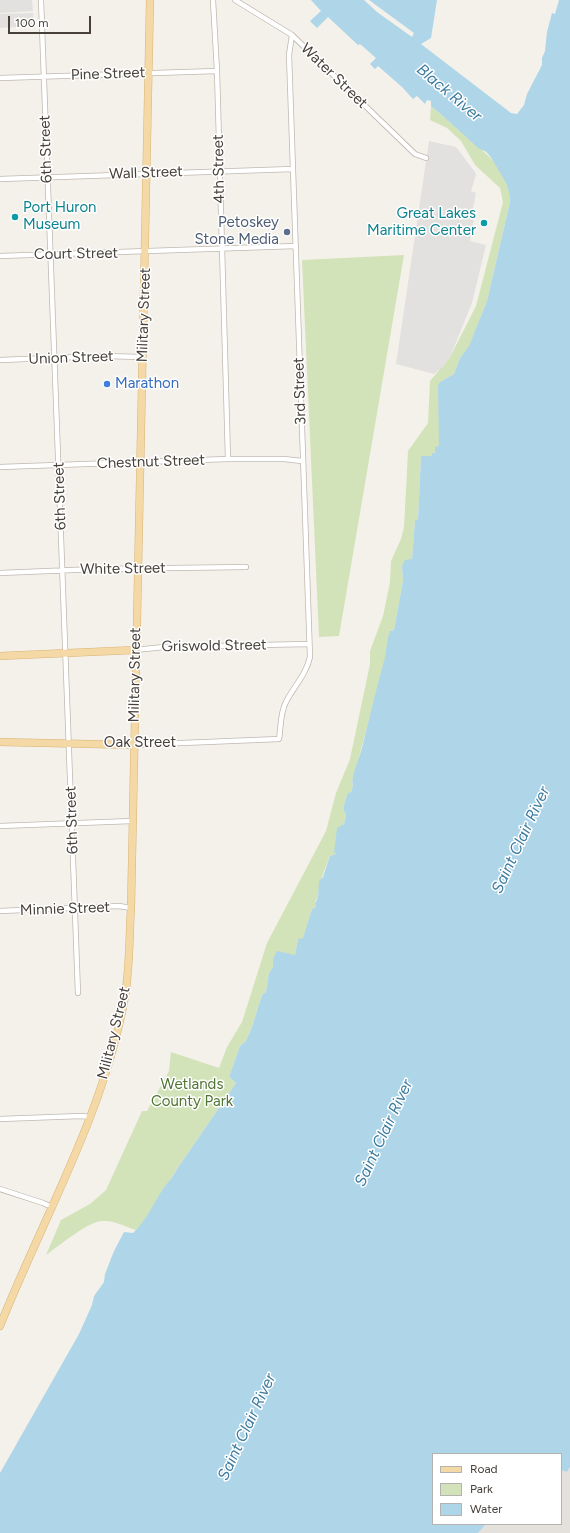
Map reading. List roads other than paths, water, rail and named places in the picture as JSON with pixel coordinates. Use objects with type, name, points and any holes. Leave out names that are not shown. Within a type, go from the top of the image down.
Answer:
[{"type":"main road","name":"Military Street","points":[[0,1326],[91,1117],[112,1050],[124,1001],[131,908],[135,650],[146,252],[150,0]]},
{"type":"main road","name":"Griswold Street","points":[[0,656],[135,650]]},
{"type":"main road","name":"Oak Street","points":[[0,742],[68,742],[134,745]]},
{"type":"street","name":"6th Street","points":[[41,0],[78,993]]},
{"type":"street","name":"4th Street","points":[[213,0],[217,71],[218,170],[228,459]]},
{"type":"street","name":"Water Street","points":[[236,0],[292,35],[415,154],[426,158]]},
{"type":"street","name":"3rd Street","points":[[279,739],[282,711],[308,666],[309,644],[289,55],[292,35]]},
{"type":"street","name":"Pine Street","points":[[0,78],[217,71]]},
{"type":"street","name":"Wall Street","points":[[0,179],[293,168]]},
{"type":"street","name":"Court Street","points":[[0,256],[296,246]]},
{"type":"street","name":"Union Street","points":[[0,360],[103,356],[143,357]]},
{"type":"street","name":"Chestnut Street","points":[[0,467],[228,459],[284,459],[302,461]]},
{"type":"street","name":"White Street","points":[[0,573],[138,568],[246,567]]},
{"type":"street","name":"Griswold Street","points":[[135,650],[172,647],[309,644]]},
{"type":"street","name":"Oak Street","points":[[134,745],[279,739]]},
{"type":"street","points":[[0,826],[132,821]]},
{"type":"street","name":"Minnie Street","points":[[0,911],[119,906],[131,908]]},
{"type":"street","points":[[0,1119],[91,1117]]},
{"type":"street","points":[[0,1189],[52,1207]]},
{"type":"water","points":[[311,0],[437,0],[431,38],[421,44],[511,113],[517,114],[524,105],[527,94],[542,65],[547,32],[552,13],[555,14],[559,0],[570,0],[570,1467],[567,1472],[562,1470],[562,1453],[432,1453],[432,1525],[485,1525],[478,1533],[0,1533],[0,1473],[79,1334],[92,1305],[94,1296],[104,1282],[105,1274],[114,1251],[124,1232],[133,1233],[142,1223],[163,1189],[236,1083],[229,1077],[240,1046],[246,1041],[252,1027],[262,995],[266,992],[269,973],[273,967],[273,959],[277,951],[295,955],[298,939],[303,938],[312,909],[316,907],[315,903],[318,898],[319,881],[323,877],[330,856],[336,854],[334,852],[337,828],[344,824],[346,815],[343,808],[348,793],[351,792],[353,786],[352,783],[354,773],[362,748],[385,658],[390,631],[394,630],[403,581],[402,566],[405,560],[412,559],[415,520],[418,520],[421,456],[432,456],[432,453],[435,453],[435,447],[439,446],[438,386],[440,382],[454,374],[460,358],[469,346],[487,301],[510,202],[506,182],[487,153],[478,148],[431,106],[431,101],[427,100],[425,104],[417,96],[413,99],[378,66],[375,69],[370,64],[376,58],[360,44],[358,45],[328,17],[317,28],[310,21],[321,11]]},
{"type":"place","name":"Port Huron Museum","points":[[15,217]]},
{"type":"place","name":"Great Lakes Maritime Center","points":[[484,223]]},
{"type":"place","name":"Petoskey Stone Media","points":[[287,232]]},
{"type":"place","name":"Marathon","points":[[107,384]]},
{"type":"water label","name":"Black River","points":[[449,93]]},
{"type":"water label","name":"Saint Clair River","points":[[521,840]]},
{"type":"water label","name":"Saint Clair River","points":[[384,1133]]},
{"type":"water label","name":"Saint Clair River","points":[[247,1427]]},
{"type":"park label","name":"Wetlands County Park","points":[[192,1094]]}]
